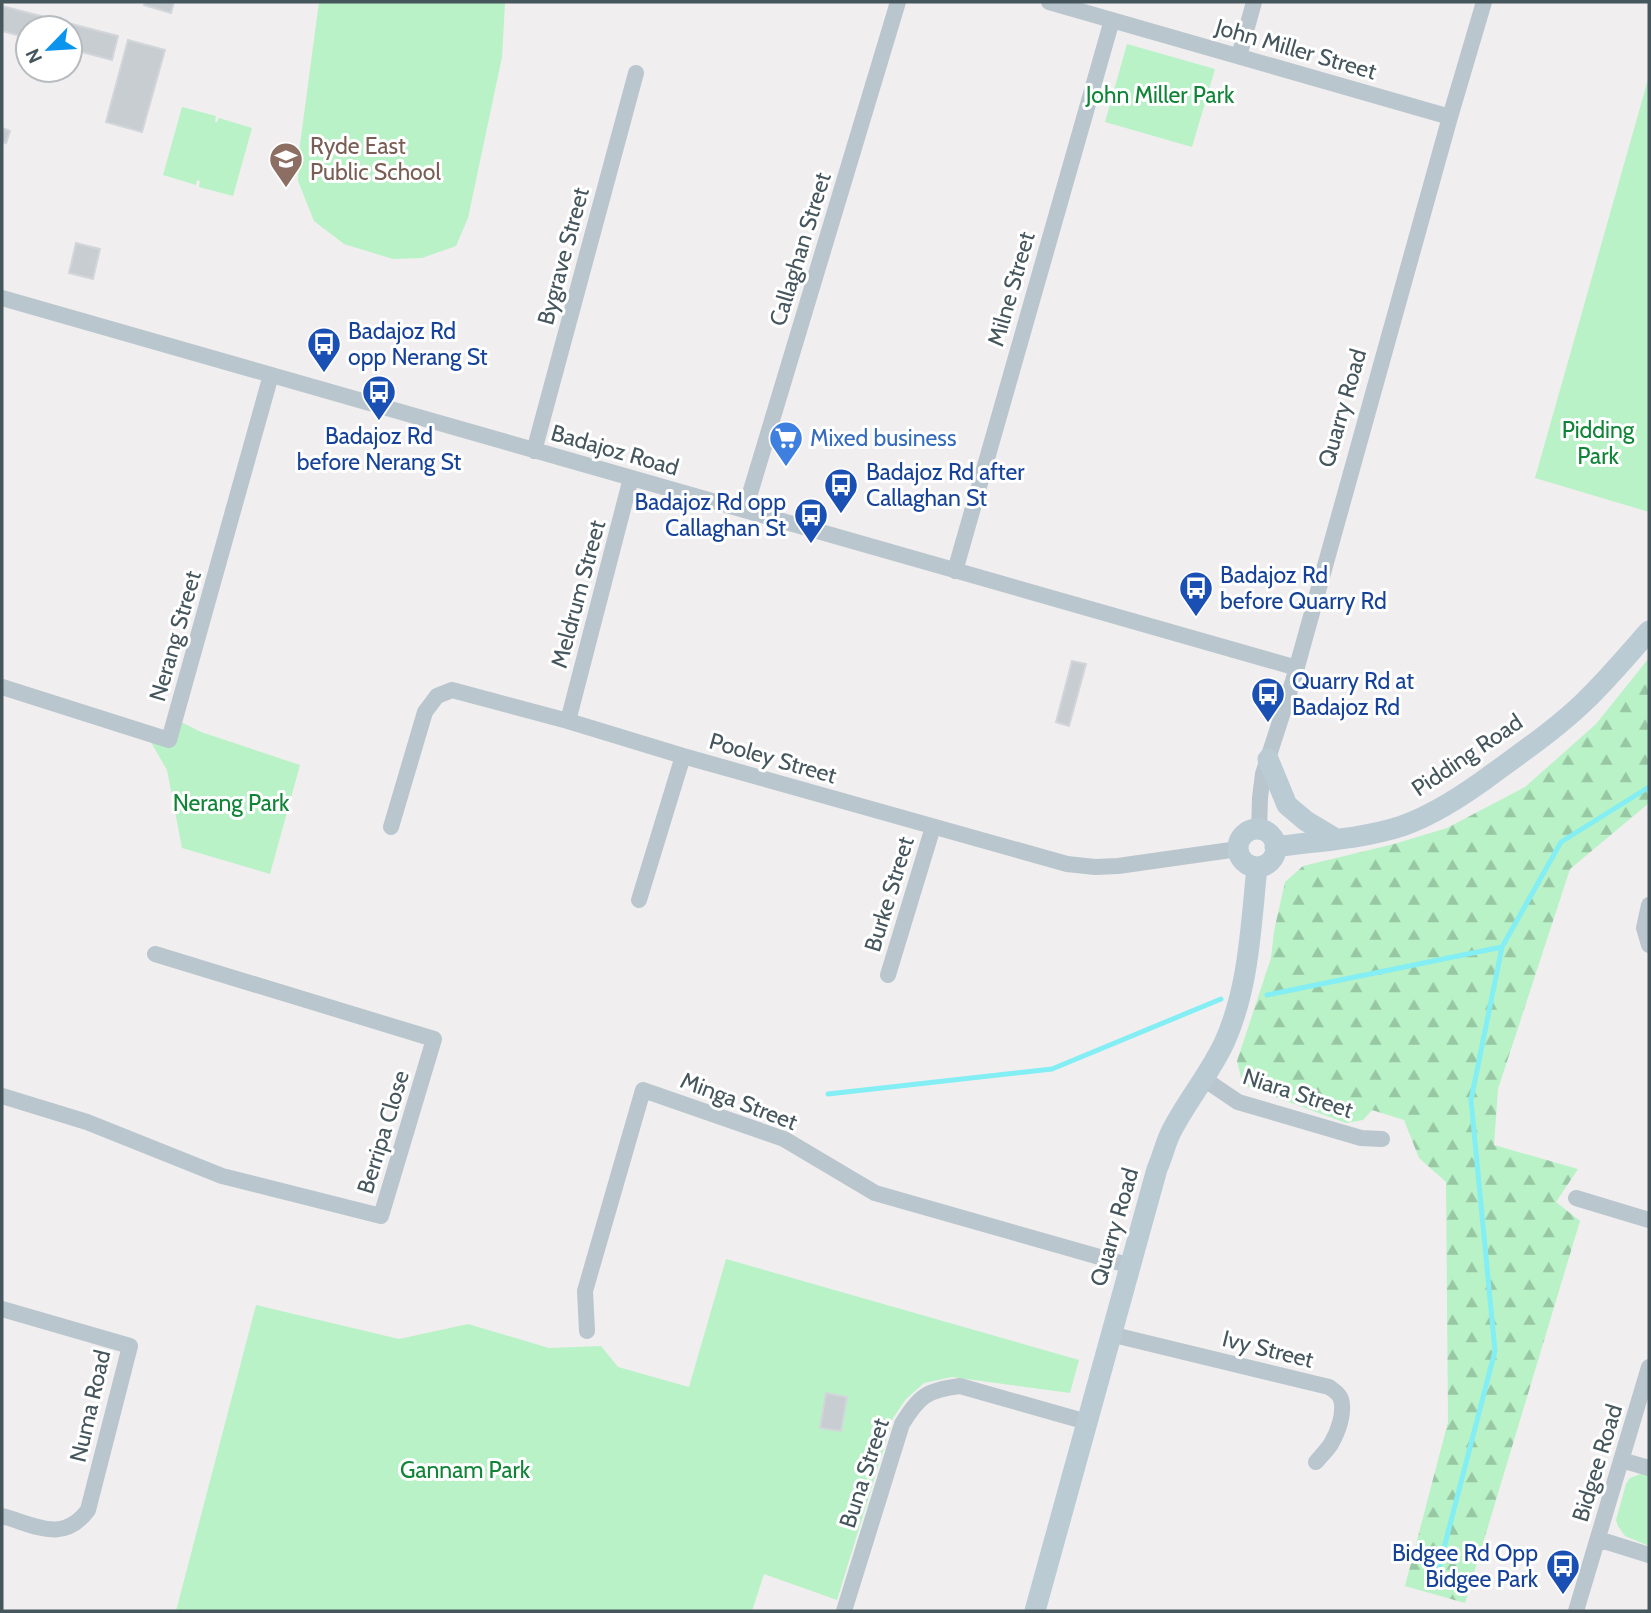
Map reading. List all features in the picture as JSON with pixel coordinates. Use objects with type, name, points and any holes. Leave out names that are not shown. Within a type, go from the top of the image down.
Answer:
[{"type":"street","name":"Callaghan Street","points":[[745,510],[898,2]]},
{"type":"street","name":"John Miller Street","points":[[1049,2],[1450,117]]},
{"type":"street","points":[[1239,56],[1254,2]]},
{"type":"street","name":"Quarry Road","points":[[1259,830],[1264,772],[1297,668],[1484,2]]},
{"type":"street","name":"Milne Street","points":[[955,571],[1112,20]]},
{"type":"street","name":"Bygrave Street","points":[[534,450],[636,73]]},
{"type":"street","name":"Badajoz Road","points":[[2,298],[1297,668]]},
{"type":"street","name":"Nerang Street","points":[[2,687],[169,740],[271,375]]},
{"type":"street","name":"Meldrum Street","points":[[568,721],[631,478]]},
{"type":"street","name":"Pidding Road","points":[[1275,848],[1392,829],[1418,820],[1449,803],[1559,724],[1583,703],[1649,631]]},
{"type":"street","name":"Pooley Street","points":[[391,827],[425,712],[437,696],[452,690],[1067,864],[1118,866],[1238,849]]},
{"type":"street","points":[[639,900],[683,756]]},
{"type":"street","points":[[1268,759],[1287,805],[1306,821],[1336,839]]},
{"type":"street","name":"Burke Street","points":[[888,975],[933,827]]},
{"type":"street","points":[[1253,830],[1259,830],[1272,838],[1275,852],[1270,861],[1257,867],[1246,864],[1238,849],[1241,837],[1253,830]]},
{"type":"street","name":"Quarry Road","points":[[1035,1611],[1157,1169],[1171,1133],[1225,1041],[1239,1001],[1247,963],[1257,867]]},
{"type":"street","points":[[1649,905],[1644,928],[1649,945]]},
{"type":"street","name":"Berripa Close","points":[[2,1096],[87,1122],[222,1176],[381,1216],[434,1039],[155,954]]},
{"type":"street","name":"Niara Street","points":[[1204,1080],[1238,1102],[1361,1138],[1382,1139]]},
{"type":"street","name":"Minga Street","points":[[587,1331],[586,1291],[643,1090],[784,1139],[875,1193],[1131,1266]]},
{"type":"street","points":[[1576,1198],[1649,1220]]},
{"type":"street","name":"Numa Road","points":[[2,1309],[131,1346],[88,1510],[81,1520],[67,1529],[53,1530],[2,1516]]},
{"type":"street","name":"Ivy Street","points":[[1110,1334],[1329,1387],[1341,1399],[1342,1412],[1331,1444],[1316,1462]]},
{"type":"street","name":"Bidgee Road","points":[[1576,1611],[1649,1367]]},
{"type":"street","name":"Buna Street","points":[[844,1611],[902,1424],[914,1405],[925,1395],[941,1388],[960,1386],[1087,1422]]},
{"type":"street","points":[[1621,1460],[1649,1468]]},
{"type":"street","points":[[1598,1539],[1649,1555]]},
{"type":"green space","points":[[319,2],[505,3],[502,57],[468,218],[456,246],[422,258],[393,259],[344,244],[314,221],[298,181],[299,152]]},
{"type":"green space","name":"John Miller Park","points":[[1127,44],[1215,69],[1192,147],[1105,122]]},
{"type":"green space","name":"Pidding Park","points":[[1649,76],[1649,512],[1535,478]]},
{"type":"green space","points":[[182,107],[216,116],[215,122],[219,118],[252,128],[233,196],[199,187],[200,181],[197,180],[196,185],[163,175]]},
{"type":"green space","points":[[1649,658],[1649,803],[1570,869],[1498,1089],[1494,1145],[1578,1169],[1556,1202],[1580,1221],[1465,1603],[1405,1586],[1448,1422],[1446,1182],[1419,1158],[1404,1120],[1372,1110],[1363,1120],[1346,1123],[1243,1085],[1237,1061],[1271,958],[1285,882],[1303,866],[1447,828],[1525,787],[1596,724]]},
{"type":"green space","name":"Nerang Park","points":[[175,719],[201,732],[300,765],[270,874],[182,848],[167,770],[145,732],[169,739]]},
{"type":"green space","name":"Gannam Park","points":[[726,1259],[1079,1360],[1070,1393],[952,1377],[924,1383],[906,1399],[893,1418],[837,1600],[764,1574],[752,1611],[176,1611],[256,1305],[399,1339],[468,1324],[549,1348],[601,1346],[618,1367],[689,1387]]},
{"type":"green space","points":[[1643,1473],[1649,1474],[1649,1546],[1625,1536],[1616,1520],[1626,1484],[1630,1478]]},
{"type":"building","points":[[145,2],[174,2],[171,13],[144,5]]},
{"type":"building","points":[[2,6],[33,14],[14,14],[14,34],[2,31]]},
{"type":"building","points":[[84,27],[118,36],[112,60],[84,53]]},
{"type":"building","points":[[128,40],[165,50],[142,132],[106,122]]},
{"type":"building","points":[[2,128],[10,131],[2,147]]},
{"type":"building","points":[[76,243],[100,249],[93,279],[69,273]]},
{"type":"building","points":[[1072,661],[1086,664],[1069,726],[1056,722]]},
{"type":"building","points":[[826,1393],[847,1397],[841,1431],[820,1428]]},
{"type":"waterway","points":[[1438,1571],[1495,1351],[1471,1100],[1502,947],[1561,842],[1649,787]]},
{"type":"waterway","points":[[1267,995],[1502,947]]},
{"type":"waterway","points":[[828,1094],[1052,1069],[1221,999]]},
{"type":"place","name":"Ryde East Public School","points":[[286,189]]},
{"type":"place","name":"Badajoz Rd opp Nerang St","points":[[324,374]]},
{"type":"place","name":"Badajoz Rd before Nerang St","points":[[379,422]]},
{"type":"place","name":"Mixed business","points":[[786,468]]},
{"type":"place","name":"Badajoz Rd after Callaghan St","points":[[841,515]]},
{"type":"place","name":"Badajoz Rd opp Callaghan St","points":[[811,545]]},
{"type":"place","name":"Badajoz Rd before Quarry Rd","points":[[1196,618]]},
{"type":"place","name":"Quarry Rd at Badajoz Rd","points":[[1268,724]]},
{"type":"place","name":"Bidgee Rd Opp Bidgee Park","points":[[1563,1596]]}]
